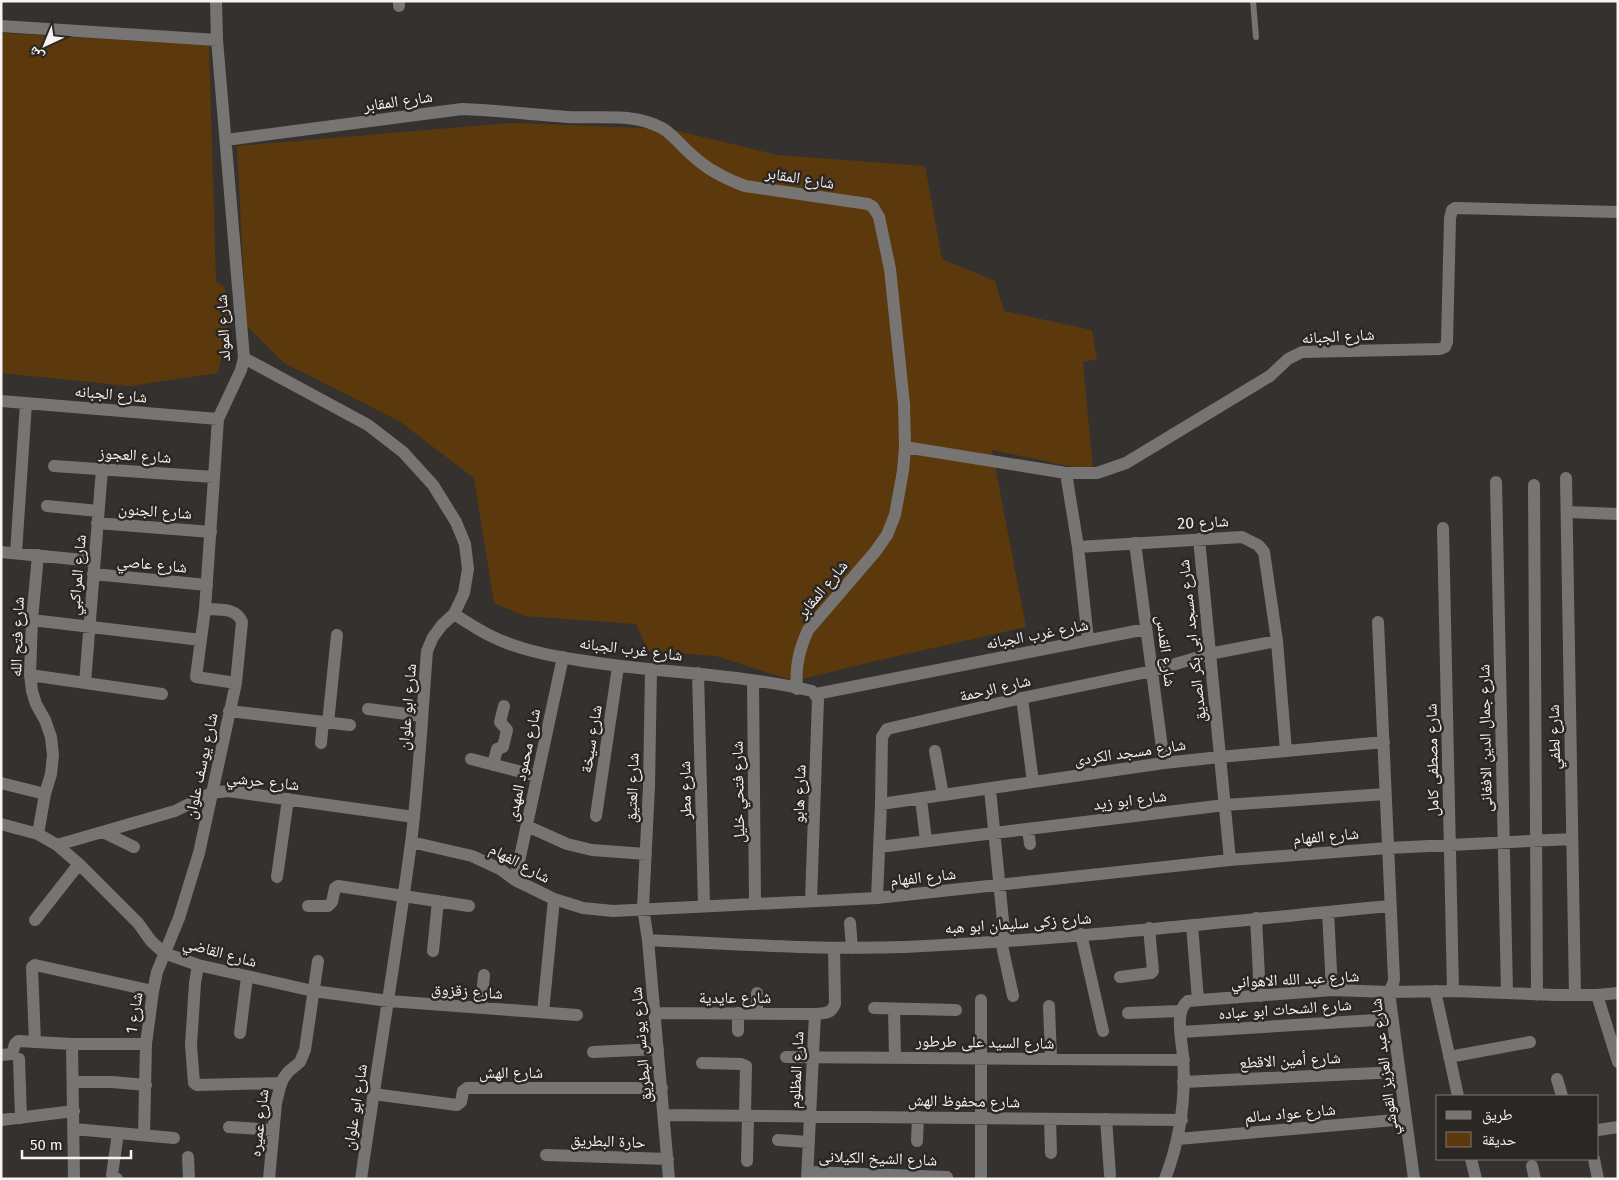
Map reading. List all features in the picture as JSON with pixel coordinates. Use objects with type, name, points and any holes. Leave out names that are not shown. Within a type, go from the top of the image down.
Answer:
[{"type":"street","name":"شارع المولد","points":[[216,1],[217,40],[244,358],[241,370],[218,419],[205,609],[196,677],[236,683]]},
{"type":"street","points":[[1,26],[217,40]]},
{"type":"street","name":"شارع المقابر","points":[[226,140],[462,109],[570,117],[619,116],[642,120],[663,129],[703,165],[731,181],[745,186],[868,204],[873,207],[879,217],[890,269],[904,404],[905,447],[900,495],[895,516],[887,535],[875,552],[808,630],[797,658],[797,689]]},
{"type":"street","name":"شارع الجبانه","points":[[905,447],[1066,473],[1097,473],[1126,463],[1270,376],[1288,359],[1302,352],[1440,349],[1446,347],[1448,342],[1450,218],[1452,210],[1455,208],[1618,212]]},
{"type":"street","name":"شارع ابو علوان","points":[[244,358],[368,425],[403,452],[433,485],[456,522],[465,544],[468,569],[464,593],[454,614],[433,637],[427,651],[411,842],[389,1001],[361,1179]]},
{"type":"street","name":"شارع الجبانه","points":[[1,401],[218,419]]},
{"type":"street","points":[[16,553],[26,403]]},
{"type":"street","name":"شارع العجوز","points":[[54,466],[214,477]]},
{"type":"street","name":"شارع المراكبي","points":[[84,683],[102,469]]},
{"type":"street","points":[[1066,473],[1078,547],[1088,640]]},
{"type":"street","name":"شارع لطفي","points":[[1566,478],[1575,995]]},
{"type":"street","name":"شارع جمال الدين الافغانى","points":[[1496,482],[1507,993]]},
{"type":"street","points":[[1534,486],[1537,995]]},
{"type":"street","name":"شارع الجنون","points":[[47,506],[98,517],[211,532]]},
{"type":"street","points":[[1567,512],[1618,514]]},
{"type":"street","name":"شارع مصطفى كامل","points":[[1443,528],[1453,990]]},
{"type":"street","name":"شارع 20","points":[[1078,547],[1199,538],[1242,537],[1258,544],[1264,552],[1277,641],[1286,751]]},
{"type":"street","name":"شارع مسجد ابى بكر الصديق","points":[[1199,538],[1230,860]]},
{"type":"street","name":"شارع القدس","points":[[1135,543],[1164,764]]},
{"type":"street","points":[[1,552],[94,561]]},
{"type":"street","name":"شارع فتح الله","points":[[38,555],[32,620],[30,675],[36,704],[46,720],[51,737],[53,755],[51,774],[38,834]]},
{"type":"street","name":"شارع عاصي","points":[[93,574],[207,585]]},
{"type":"street","name":"شارع يوسف علوان","points":[[164,953],[179,918],[192,878],[236,683],[242,622],[231,611],[205,609]]},
{"type":"street","name":"شارع غرب الجبانه","points":[[454,614],[479,630],[505,643],[534,652],[618,667],[753,681],[814,693],[1146,629]]},
{"type":"street","points":[[32,620],[201,640]]},
{"type":"street","name":"شارع عبد العزيز القوشي","points":[[1378,622],[1394,979],[1394,984],[1389,992],[1414,1179]]},
{"type":"street","points":[[320,743],[325,722],[337,635]]},
{"type":"street","name":"شارع الرحمة","points":[[877,898],[882,737],[887,730],[1022,698],[1152,672],[1209,654],[1277,641]]},
{"type":"street","name":"شارع محمود المهدى","points":[[515,880],[563,657]]},
{"type":"street","name":"شارع سيخة","points":[[596,816],[618,667]]},
{"type":"street","name":"شارع العتيق","points":[[643,908],[651,670]]},
{"type":"street","name":"شارع مطر","points":[[698,674],[704,905]]},
{"type":"street","points":[[30,675],[162,694]]},
{"type":"street","name":"شارع فتحي خليل","points":[[753,681],[755,903]]},
{"type":"street","name":"شارع هابو","points":[[812,901],[818,699],[814,693]]},
{"type":"street","points":[[1022,698],[1033,782]]},
{"type":"street","points":[[493,765],[497,749],[503,747],[507,730],[500,722],[504,706]]},
{"type":"street","points":[[368,709],[422,716]]},
{"type":"street","points":[[229,711],[350,725]]},
{"type":"street","name":"شارع مسجد الكردى","points":[[881,804],[1220,757],[1384,742]]},
{"type":"street","points":[[936,751],[943,795]]},
{"type":"street","points":[[471,760],[537,776]]},
{"type":"street","points":[[1,783],[46,794]]},
{"type":"street","points":[[990,789],[1003,941],[1013,996]]},
{"type":"street","name":"شارع حرشي","points":[[56,845],[175,811],[212,793],[228,791],[414,817]]},
{"type":"street","name":"شارع ابو زيد","points":[[879,847],[1225,805],[1385,794]]},
{"type":"street","points":[[921,798],[926,841]]},
{"type":"street","points":[[277,877],[288,799]]},
{"type":"street","name":"شارع القاضي","points":[[1,824],[38,834],[56,845],[79,864],[138,923],[151,941],[164,953],[198,965],[247,977],[313,991],[389,1001]]},
{"type":"street","points":[[527,826],[567,844],[584,848],[646,854]]},
{"type":"street","points":[[1028,829],[1030,844]]},
{"type":"street","points":[[103,832],[134,847]]},
{"type":"street","points":[[1450,844],[1572,839]]},
{"type":"street","name":"شارع الفهام","points":[[411,842],[472,856],[500,869],[515,880],[554,900],[583,908],[613,911],[643,908],[877,898],[1230,860],[1450,844]]},
{"type":"street","points":[[35,920],[79,864]]},
{"type":"street","points":[[308,906],[328,906],[332,902],[335,888],[338,886],[469,906]]},
{"type":"street","points":[[543,1012],[554,900]]},
{"type":"street","points":[[433,951],[438,901]]},
{"type":"street","name":"شارع زكى سليمان ابو هبه","points":[[648,940],[834,948],[904,947],[1003,941],[1390,906]]},
{"type":"street","name":"شارع يونس البطريق","points":[[643,908],[648,940],[669,1179]]},
{"type":"street","points":[[1328,912],[1332,990]]},
{"type":"street","points":[[1256,918],[1260,996]]},
{"type":"street","points":[[850,923],[852,948]]},
{"type":"street","points":[[1192,924],[1198,1000]]},
{"type":"street","points":[[1120,977],[1153,971],[1149,928]]},
{"type":"street","points":[[1081,934],[1103,1031]]},
{"type":"street","name":"شارع المظلوم","points":[[808,1175],[815,1014],[827,1013],[834,1008],[834,948]]},
{"type":"street","name":"شارع 1","points":[[144,1135],[146,1044],[153,992],[157,972],[164,953]]},
{"type":"street","name":"شارع عميره","points":[[269,1179],[276,1103],[281,1083],[288,1072],[300,1062],[305,1050],[318,961]]},
{"type":"street","points":[[35,1042],[32,967],[36,965],[153,992]]},
{"type":"street","points":[[198,965],[191,1045],[194,1083],[197,1085],[281,1083]]},
{"type":"street","points":[[481,1008],[484,975]]},
{"type":"street","points":[[240,1033],[247,977]]},
{"type":"street","name":"شارع عبد الله الاهواني","points":[[1180,1011],[1188,1001],[1332,990],[1389,992],[1453,990],[1537,995],[1618,993]]},
{"type":"street","points":[[1435,991],[1458,1095]]},
{"type":"street","points":[[757,993],[757,1014]]},
{"type":"street","points":[[1597,995],[1618,1062]]},
{"type":"street","points":[[981,1000],[981,1179]]},
{"type":"street","name":"شارع زقزوق","points":[[389,1001],[577,1015]]},
{"type":"street","points":[[1049,1006],[1050,1059]]},
{"type":"street","points":[[874,1008],[956,1010]]},
{"type":"street","points":[[894,1009],[895,1057]]},
{"type":"street","points":[[1128,1013],[1180,1011],[1184,1060],[1182,1120],[1165,1179]]},
{"type":"street","name":"شارع عايدية","points":[[654,1013],[815,1014]]},
{"type":"street","points":[[738,1013],[738,1031]]},
{"type":"street","name":"شارع الشحات ابو عباده","points":[[1181,1032],[1392,1019]]},
{"type":"street","points":[[1,1055],[12,1054],[18,1041],[72,1044],[146,1044]]},
{"type":"street","points":[[1449,1057],[1530,1042]]},
{"type":"street","points":[[72,1044],[74,1179]]},
{"type":"street","points":[[593,1052],[658,1049]]},
{"type":"street","name":"شارع السيد على طرطور","points":[[786,1057],[1184,1060]]},
{"type":"street","points":[[19,1059],[21,1118]]},
{"type":"street","points":[[702,1063],[741,1064],[746,1066],[747,1161]]},
{"type":"street","name":"شارع أمين الاقطع","points":[[1183,1082],[1399,1072]]},
{"type":"street","points":[[1557,1079],[1562,1095]]},
{"type":"street","points":[[73,1082],[146,1082]]},
{"type":"street","name":"شارع الهش","points":[[373,1094],[457,1105],[461,1102],[463,1090],[467,1088],[662,1088]]},
{"type":"street","points":[[1,1120],[74,1111]]},
{"type":"street","name":"شارع محفوظ الهش","points":[[664,1115],[1182,1120]]},
{"type":"street","points":[[917,1141],[918,1117]]},
{"type":"street","name":"شارع عواد سالم","points":[[1178,1139],[1406,1118]]},
{"type":"street","points":[[1050,1119],[1050,1153]]},
{"type":"street","points":[[1106,1119],[1110,1175]]},
{"type":"street","points":[[229,1127],[273,1130]]},
{"type":"street","points":[[1599,1130],[1618,1127]]},
{"type":"street","points":[[74,1129],[174,1138]]},
{"type":"street","points":[[117,1179],[112,1175],[118,1133]]},
{"type":"street","points":[[778,1140],[809,1142]]},
{"type":"street","name":"حارة البطريق","points":[[546,1155],[668,1160]]},
{"type":"street","points":[[188,1157],[189,1179]]},
{"type":"street","points":[[1471,1160],[1476,1179]]},
{"type":"street","points":[[1594,1160],[1598,1179]]},
{"type":"street","name":"شارع الشيخ الكيلانى","points":[[808,1175],[947,1177]]},
{"type":"lane","points":[[1253,1],[1256,37]]},
{"type":"green space","points":[[1,33],[209,45],[216,282],[224,287],[231,312],[218,373],[130,386],[1,373]]},
{"type":"green space","points":[[511,123],[670,129],[777,155],[925,166],[942,259],[995,281],[1004,311],[1092,330],[1097,359],[1083,362],[1093,471],[992,450],[1026,627],[794,681],[716,656],[648,651],[636,624],[524,616],[494,603],[474,478],[399,421],[284,363],[246,325],[237,146]]}]
